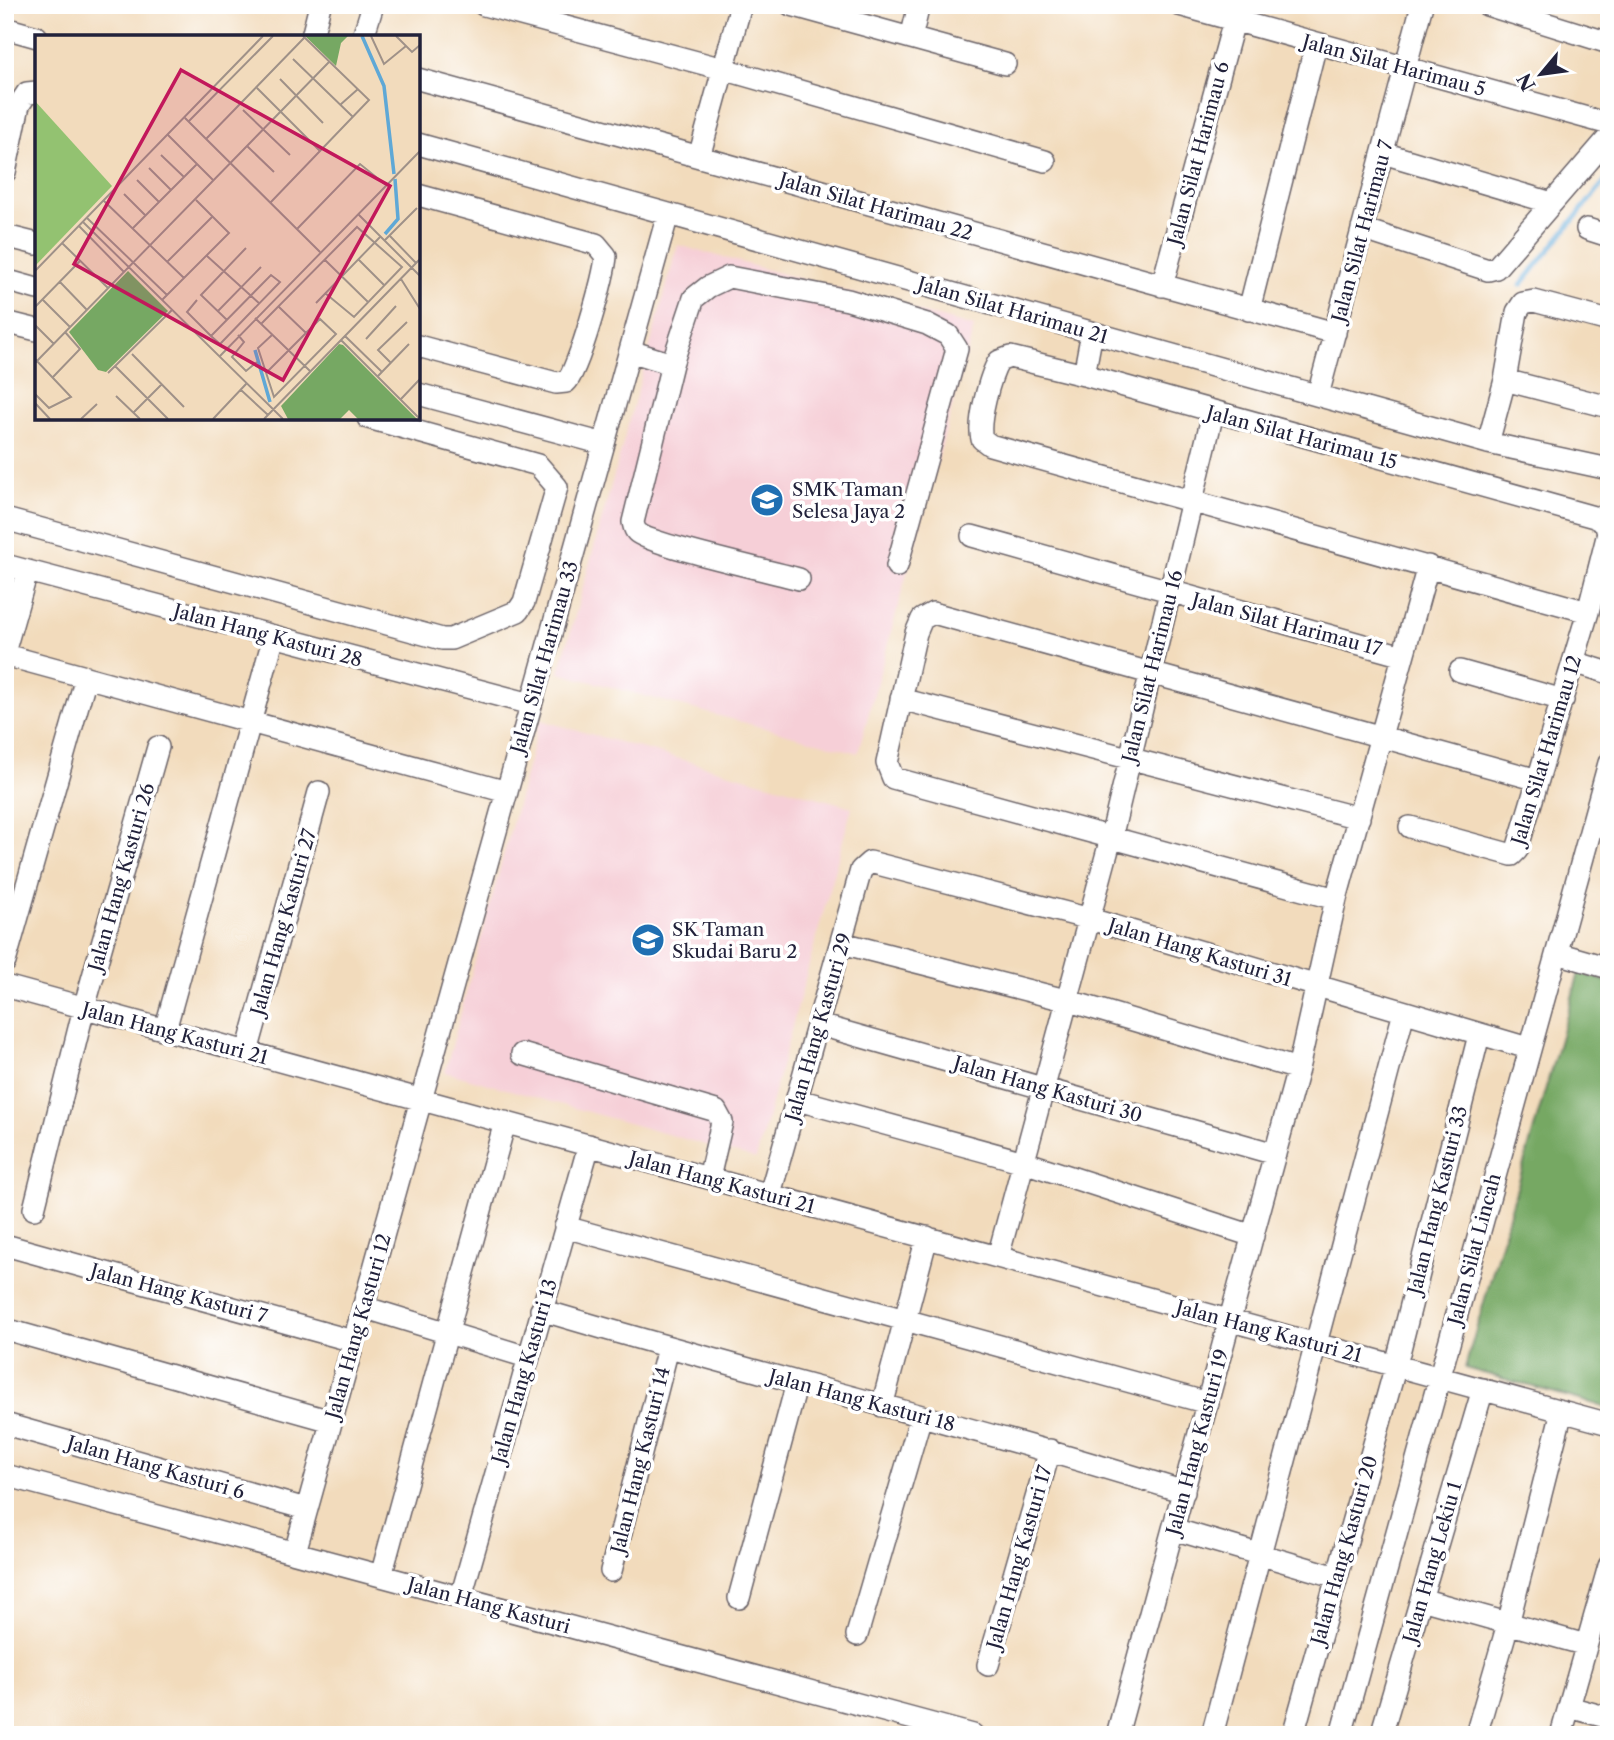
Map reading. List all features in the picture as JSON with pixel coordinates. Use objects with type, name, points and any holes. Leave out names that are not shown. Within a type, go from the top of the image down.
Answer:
[{"type":"street","points":[[312,35],[320,5]]},
{"type":"street","points":[[364,35],[373,5]]},
{"type":"street","points":[[484,5],[723,69],[1045,161]]},
{"type":"street","points":[[699,157],[741,5]]},
{"type":"street","points":[[791,5],[839,12],[911,38],[1005,64]]},
{"type":"street","points":[[911,38],[919,5]]},
{"type":"street","name":"Jalan Silat Harimau 5","points":[[1179,5],[1609,124]]},
{"type":"street","name":"Jalan Silat Harimau 7","points":[[1318,396],[1422,5]]},
{"type":"street","points":[[1487,5],[1609,43]]},
{"type":"street","name":"Jalan Silat Harimau 6","points":[[1162,286],[1234,21]]},
{"type":"street","points":[[6,31],[35,37]]},
{"type":"street","points":[[1249,310],[1316,44]]},
{"type":"street","name":"Jalan Silat Harimau 22","points":[[420,80],[1335,334]]},
{"type":"street","points":[[5,172],[19,105],[27,93],[35,92]]},
{"type":"street","points":[[1362,229],[1488,270],[1496,268],[1609,138]]},
{"type":"street","name":"Jalan Silat Harimau 21","points":[[420,145],[1488,443],[1609,469]]},
{"type":"street","points":[[1383,153],[1552,202]]},
{"type":"street","points":[[420,196],[596,244],[606,256],[591,319],[573,374],[566,382],[556,383],[420,347]]},
{"type":"street","name":"Jalan Silat Harimau 33","points":[[421,1100],[668,214]]},
{"type":"street","points":[[1587,229],[1609,236]]},
{"type":"street","points":[[5,236],[35,244]]},
{"type":"street","points":[[799,579],[643,536],[635,530],[633,522],[672,364],[694,298],[708,287],[729,277],[848,300],[928,324],[948,335],[957,349],[897,566]]},
{"type":"street","points":[[5,280],[35,288]]},
{"type":"street","points":[[1488,443],[1505,380],[1517,312],[1523,303],[1534,301],[1609,321]]},
{"type":"street","points":[[5,322],[35,330]]},
{"type":"street","points":[[1084,375],[1092,332]]},
{"type":"street","points":[[630,351],[672,364]]},
{"type":"street","name":"Jalan Silat Harimau 15","points":[[1193,499],[986,443],[981,428],[992,373],[999,361],[1010,357],[1084,375],[1594,517],[1605,523]]},
{"type":"street","points":[[1505,380],[1609,407]]},
{"type":"street","points":[[420,395],[604,444]]},
{"type":"street","name":"Jalan Silat Harimau 16","points":[[998,1256],[1111,838],[1213,413]]},
{"type":"street","points":[[5,519],[442,639],[451,639],[518,611],[524,602],[557,487],[550,475],[538,465],[375,420]]},
{"type":"street","points":[[1193,499],[1588,612]]},
{"type":"street","name":"Jalan Silat Harimau 12","points":[[1410,827],[1512,855],[1517,850],[1588,612],[1608,533],[1605,523]]},
{"type":"street","name":"Jalan Silat Harimau 17","points":[[972,536],[1403,656]]},
{"type":"street","name":"Jalan Hang Kasturi 28","points":[[5,565],[531,704]]},
{"type":"street","name":"Jalan Hang Kasturi 19","points":[[1118,1735],[1298,1069],[1314,986],[1336,900],[1427,566]]},
{"type":"street","points":[[5,649],[27,572]]},
{"type":"street","points":[[1336,900],[892,778],[887,764],[916,633],[922,619],[933,613],[1538,780]]},
{"type":"street","points":[[165,1030],[274,636]]},
{"type":"street","points":[[5,655],[507,792]]},
{"type":"street","points":[[1574,663],[1609,673]]},
{"type":"street","points":[[1460,671],[1563,700]]},
{"type":"street","points":[[5,962],[86,677]]},
{"type":"street","points":[[901,699],[1359,818]]},
{"type":"street","name":"Jalan Hang Kasturi 26","points":[[34,1209],[84,1008],[158,747]]},
{"type":"street","name":"Jalan Silat Lincah","points":[[1341,1735],[1528,1048],[1609,763]]},
{"type":"street","name":"Jalan Hang Kasturi 27","points":[[247,1052],[319,792]]},
{"type":"street","name":"Jalan Hang Kasturi 31","points":[[870,862],[1090,919],[1528,1048]]},
{"type":"street","name":"Jalan Hang Kasturi 29","points":[[771,1194],[861,870],[870,862]]},
{"type":"street","points":[[842,943],[1069,1001],[1298,1069]]},
{"type":"street","points":[[1556,953],[1609,968]]},
{"type":"street","name":"Jalan Hang Kasturi 21","points":[[5,986],[1609,1424]]},
{"type":"street","points":[[1212,1735],[1404,1012]]},
{"type":"street","name":"Jalan Hang Kasturi 30","points":[[820,1025],[1275,1154]]},
{"type":"street","name":"Jalan Hang Kasturi 33","points":[[1395,1365],[1479,1035]]},
{"type":"street","points":[[522,1054],[716,1111],[722,1122],[709,1178]]},
{"type":"street","name":"Jalan Hang Kasturi 12","points":[[295,1552],[421,1100]]},
{"type":"street","points":[[798,1100],[1024,1163],[1253,1236]]},
{"type":"street","points":[[381,1576],[505,1122]]},
{"type":"street","name":"Jalan Hang Kasturi 13","points":[[461,1597],[589,1145]]},
{"type":"street","points":[[565,1227],[904,1322],[1208,1403]]},
{"type":"street","points":[[882,1406],[927,1237]]},
{"type":"street","name":"Jalan Hang Kasturi 7","points":[[7,1251],[354,1341]]},
{"type":"street","points":[[363,1307],[527,1357]]},
{"type":"street","name":"Jalan Hang Kasturi 18","points":[[541,1310],[668,1348],[1050,1450],[1184,1492]]},
{"type":"street","points":[[5,1329],[331,1421]]},
{"type":"street","name":"Jalan Hang Kasturi 14","points":[[611,1571],[668,1348]]},
{"type":"street","name":"Jalan Hang Kasturi 20","points":[[1293,1735],[1395,1365]]},
{"type":"street","points":[[739,1598],[797,1383]]},
{"type":"street","name":"Jalan Hang Lekiu 1","points":[[1381,1735],[1483,1389]]},
{"type":"street","points":[[1476,1735],[1508,1624],[1562,1411]]},
{"type":"street","points":[[857,1635],[921,1416]]},
{"type":"street","name":"Jalan Hang Kasturi 6","points":[[5,1424],[306,1509]]},
{"type":"street","name":"Jalan Hang Kasturi 17","points":[[988,1665],[1050,1450]]},
{"type":"street","name":"Jalan Hang Kasturi","points":[[5,1475],[973,1735]]},
{"type":"street","points":[[1173,1529],[1337,1577]]},
{"type":"street","points":[[1561,1735],[1609,1566]]},
{"type":"street","points":[[1421,1599],[1586,1645]]},
{"type":"street","points":[[1569,1707],[1609,1718]]},
{"type":"shaded area","name":"SMK Taman Selesa Jaya 2","points":[[678,245],[974,327],[858,753],[559,673]]},
{"type":"shaded area","name":"SK Taman Skudai Baru 2","points":[[540,720],[852,807],[756,1159],[445,1072]]},
{"type":"green space","points":[[1579,973],[1609,982],[1609,1408],[1465,1368]]},
{"type":"waterway","points":[[1521,285],[1609,176]]},
{"type":"place","name":"SMK Taman Selesa Jaya 2","points":[[767,500]]},
{"type":"place","name":"SK Taman Skudai Baru 2","points":[[648,940]]}]
